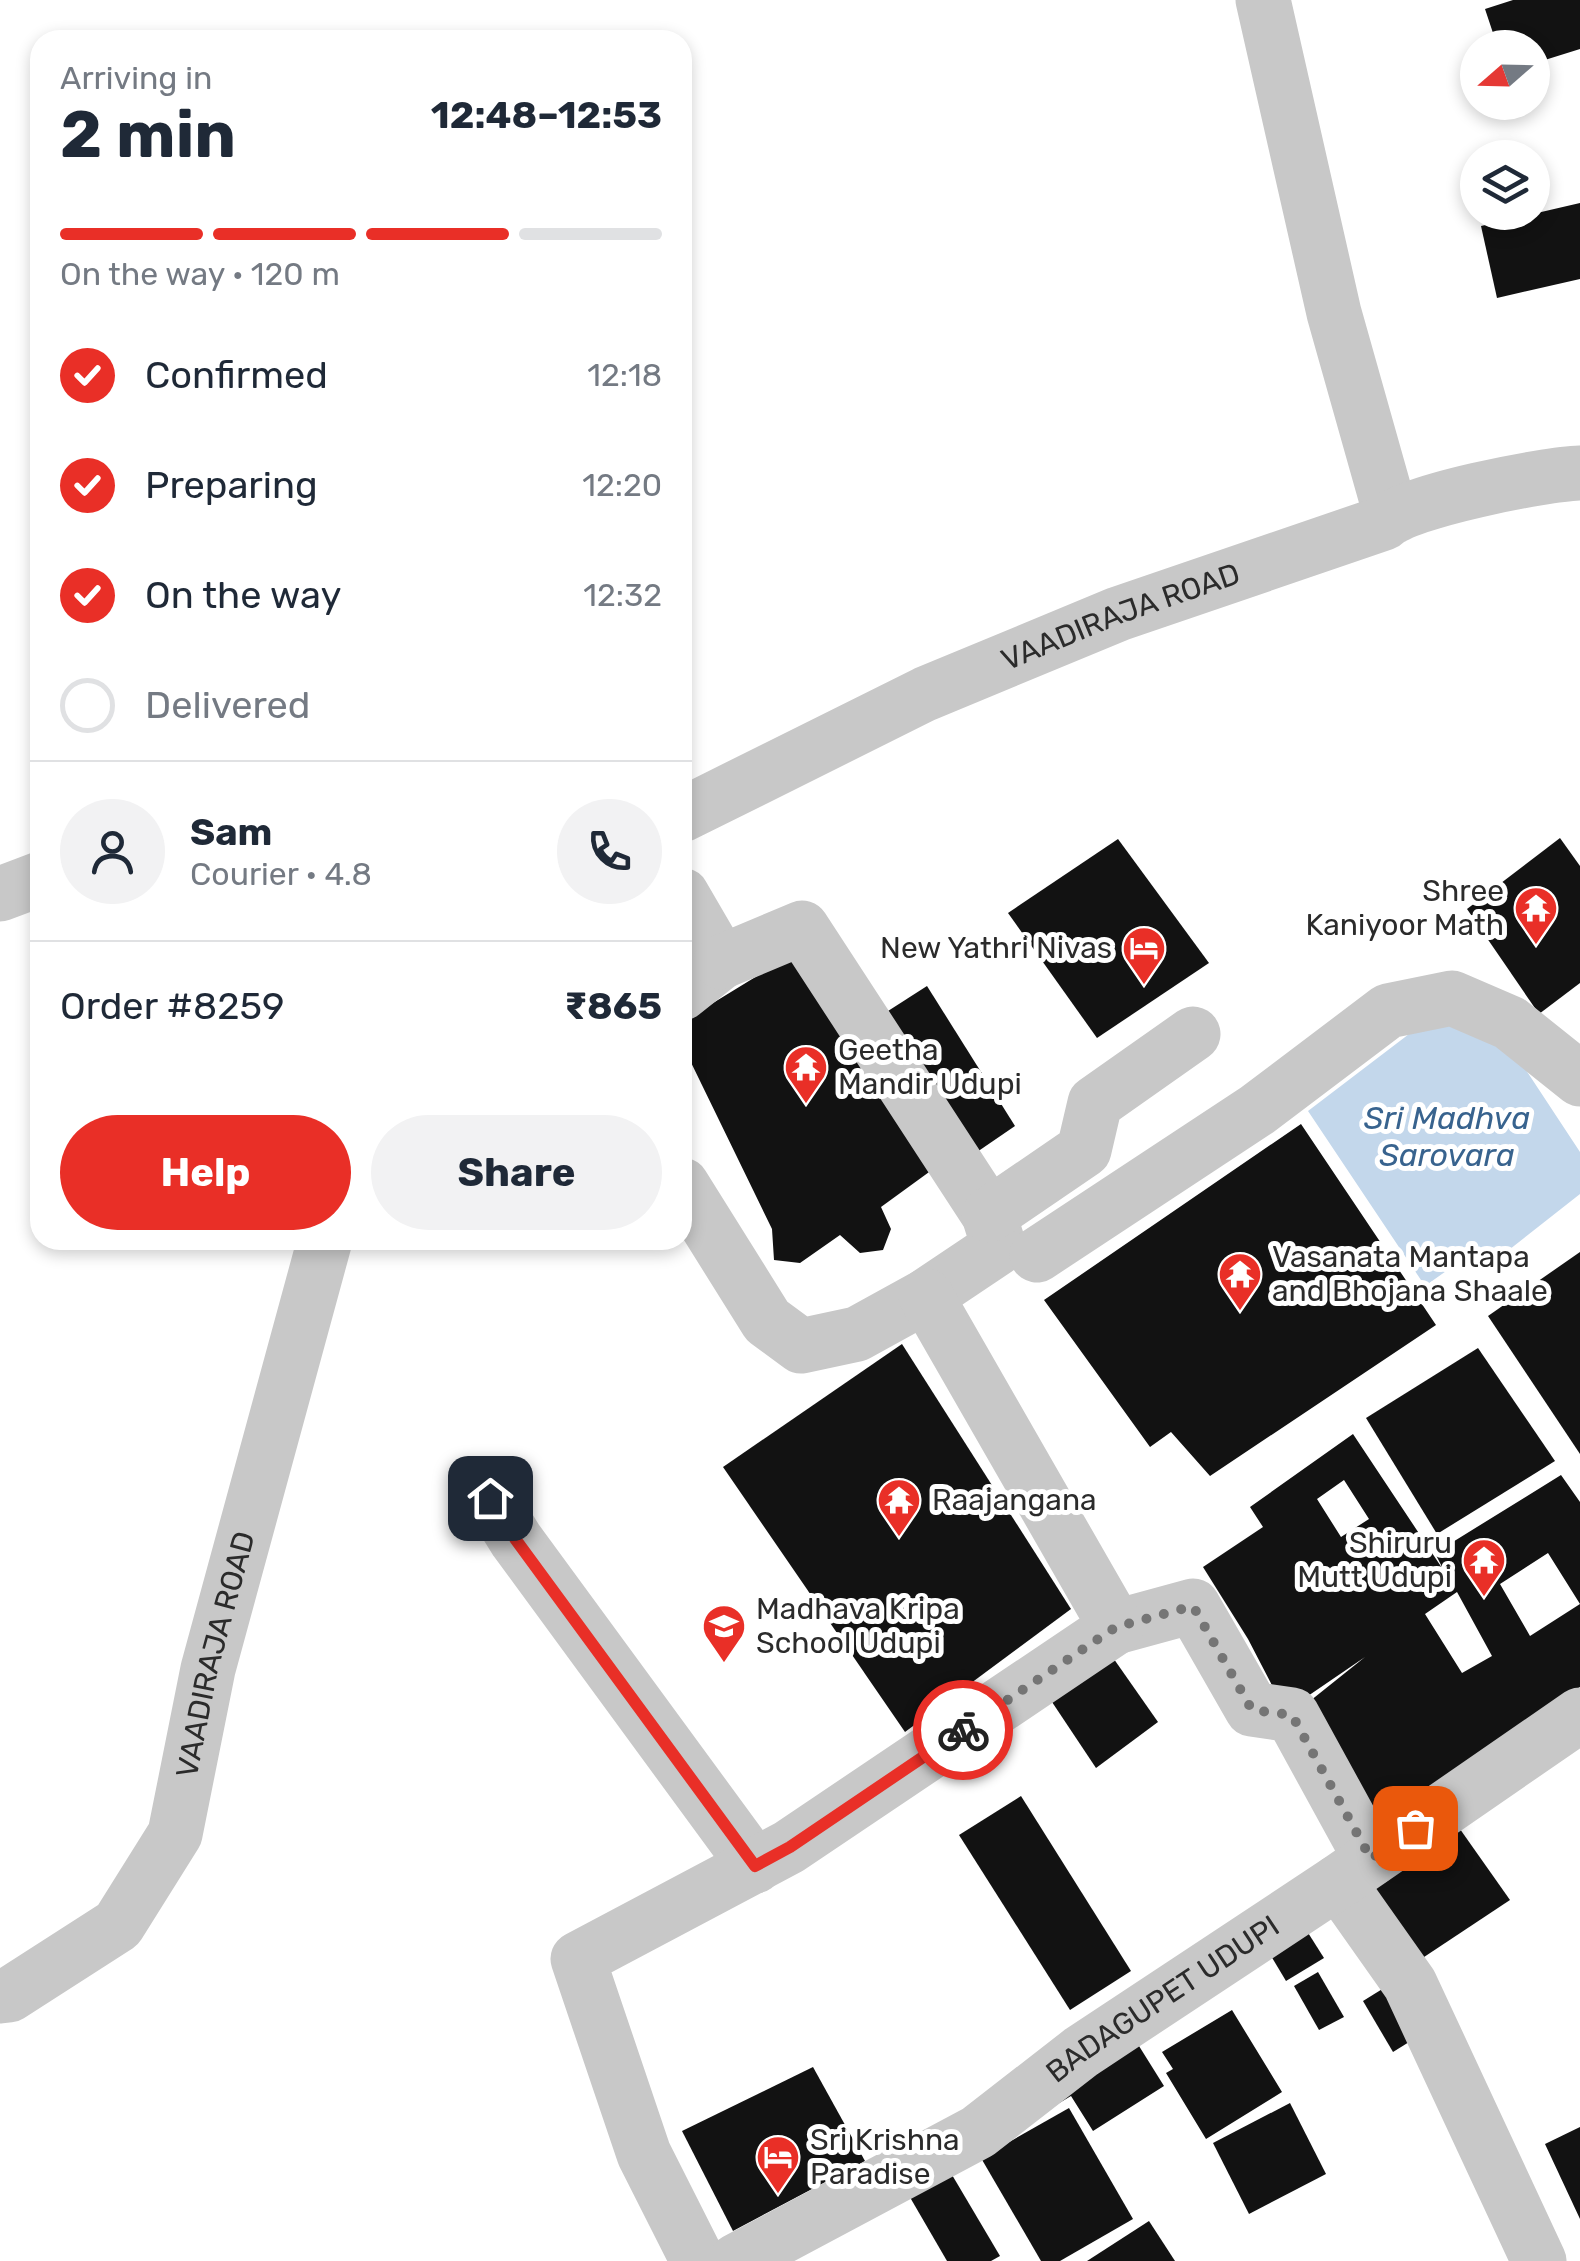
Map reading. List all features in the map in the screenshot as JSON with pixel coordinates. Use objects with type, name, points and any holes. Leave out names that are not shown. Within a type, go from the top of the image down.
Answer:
[{"type":"street","points":[[1263,0],[1334,312],[1391,516]]},
{"type":"street","name":"VAADIRAJA ROAD","points":[[692,810],[925,694],[1118,614],[1384,523],[1391,516],[1434,500],[1580,473]]},
{"type":"street","points":[[0,894],[30,883]]},
{"type":"street","points":[[692,936],[702,977],[802,928],[989,1215],[999,1247],[926,1296],[856,1334],[802,1346],[768,1320],[692,1201]]},
{"type":"street","points":[[1037,1254],[1257,1110],[1388,1012],[1452,998],[1510,1023],[1580,1079]]},
{"type":"street","points":[[989,1215],[1084,1150],[1095,1103],[1193,1034]]},
{"type":"street","name":"VAADIRAJA ROAD","points":[[0,1996],[118,1924],[175,1834],[208,1670],[322,1250]]},
{"type":"street","points":[[926,1296],[1106,1610]]},
{"type":"street","points":[[490,1498],[516,1540],[755,1866]]},
{"type":"street","points":[[698,2261],[644,2154],[578,1959],[790,1847],[1106,1610],[1193,1606],[1252,1710],[1292,1715],[1354,1871],[1539,2261]]},
{"type":"street","name":"BADAGUPET UDUPI","points":[[736,2261],[978,2132],[1082,2052],[1580,1715]]},
{"type":"water","name":"Sri Madhva Sarovara","points":[[1466,1023],[1520,1061],[1580,1152],[1580,1194],[1491,1264],[1476,1250],[1425,1286],[1308,1111],[1413,1031]]},
{"type":"building","points":[[1513,0],[1580,0],[1580,49],[1550,58],[1550,30],[1492,30],[1485,9]]},
{"type":"building","points":[[1580,203],[1580,279],[1497,298],[1482,230],[1550,230],[1550,210]]},
{"type":"building","name":"Shree Kaniyoor Math","points":[[1560,838],[1580,866],[1580,983],[1539,1014],[1467,909]]},
{"type":"building","points":[[1118,839],[1209,963],[1097,1038],[1008,913]]},
{"type":"building","name":"Geetha Mandir Udupi","points":[[801,949],[936,1167],[881,1207],[891,1229],[883,1250],[860,1253],[840,1235],[800,1263],[774,1260],[772,1229],[692,1065],[692,1016]]},
{"type":"building","points":[[927,986],[1015,1126],[977,1152],[888,1011]]},
{"type":"building","name":"Vasanata Mantapa and Bhojana Shaale","points":[[1301,1124],[1436,1325],[1210,1476],[1171,1432],[1150,1447],[1044,1300]]},
{"type":"building","points":[[1580,1252],[1580,1454],[1488,1316]]},
{"type":"building","name":"Raajangana","points":[[902,1344],[1071,1609],[905,1732],[723,1467]]},
{"type":"building","points":[[1478,1348],[1555,1461],[1437,1534],[1366,1418]]},
{"type":"building","points":[[1353,1434],[1444,1571],[1435,1553],[1561,1475],[1580,1502],[1580,1604],[1580,1687],[1376,1823],[1310,1701],[1365,1657],[1305,1698],[1277,1695],[1203,1567],[1263,1527],[1250,1507]],"holes":[[[1344,1480],[1369,1519],[1341,1537],[1317,1499]],[[1548,1553],[1580,1604],[1530,1636],[1500,1584]],[[1457,1592],[1492,1656],[1462,1673],[1425,1614]]]},
{"type":"building","points":[[1109,1652],[1158,1722],[1096,1768],[1050,1699]]},
{"type":"building","points":[[1021,1796],[1131,1971],[1070,2010],[959,1835]]},
{"type":"building","points":[[1455,1822],[1510,1900],[1415,1963],[1363,1885]]},
{"type":"building","points":[[1305,1928],[1324,1958],[1286,1981],[1268,1951]]},
{"type":"building","points":[[1318,1972],[1344,2017],[1319,2030],[1294,1986]]},
{"type":"building","points":[[1392,1983],[1422,2034],[1393,2052],[1363,2001]]},
{"type":"building","points":[[1232,2010],[1282,2092],[1206,2139],[1166,2073],[1173,2069],[1162,2052]]},
{"type":"building","points":[[1134,2038],[1164,2086],[1093,2131],[1071,2096],[1056,2105]]},
{"type":"building","points":[[813,2067],[865,2161],[733,2231],[682,2131]]},
{"type":"building","points":[[1290,2103],[1326,2174],[1249,2214],[1213,2143]]},
{"type":"building","points":[[1069,2108],[1133,2219],[1060,2261],[1041,2261],[981,2158]]},
{"type":"building","points":[[1580,2127],[1580,2219],[1545,2144]]},
{"type":"building","points":[[945,2163],[1000,2256],[991,2261],[947,2261],[904,2187]]},
{"type":"building","points":[[1149,2221],[1175,2261],[1087,2261]]},
{"type":"way so far","points":[[963,1730],[1116,1627],[1193,1606],[1252,1710],[1292,1715],[1371,1859],[1415,1828]]},
{"type":"place","name":"Shree Kaniyoor Math","points":[[1536,946]]},
{"type":"place","name":"New Yathri Nivas","points":[[1144,986]]},
{"type":"place","name":"Geetha Mandir Udupi","points":[[806,1105]]},
{"type":"place","name":"Vasanata Mantapa and Bhojana Shaale","points":[[1240,1312]]},
{"type":"place","name":"Raajangana","points":[[899,1538]]},
{"type":"place","name":"Shiruru Mutt Udupi","points":[[1484,1598]]},
{"type":"place","name":"Madhava Kripa School Udupi","points":[[724,1664]]},
{"type":"place","name":"Sri Krishna Paradise","points":[[778,2195]]},
{"type":"route","points":[[490,1498],[516,1540],[755,1866],[790,1847],[963,1730]]}]
